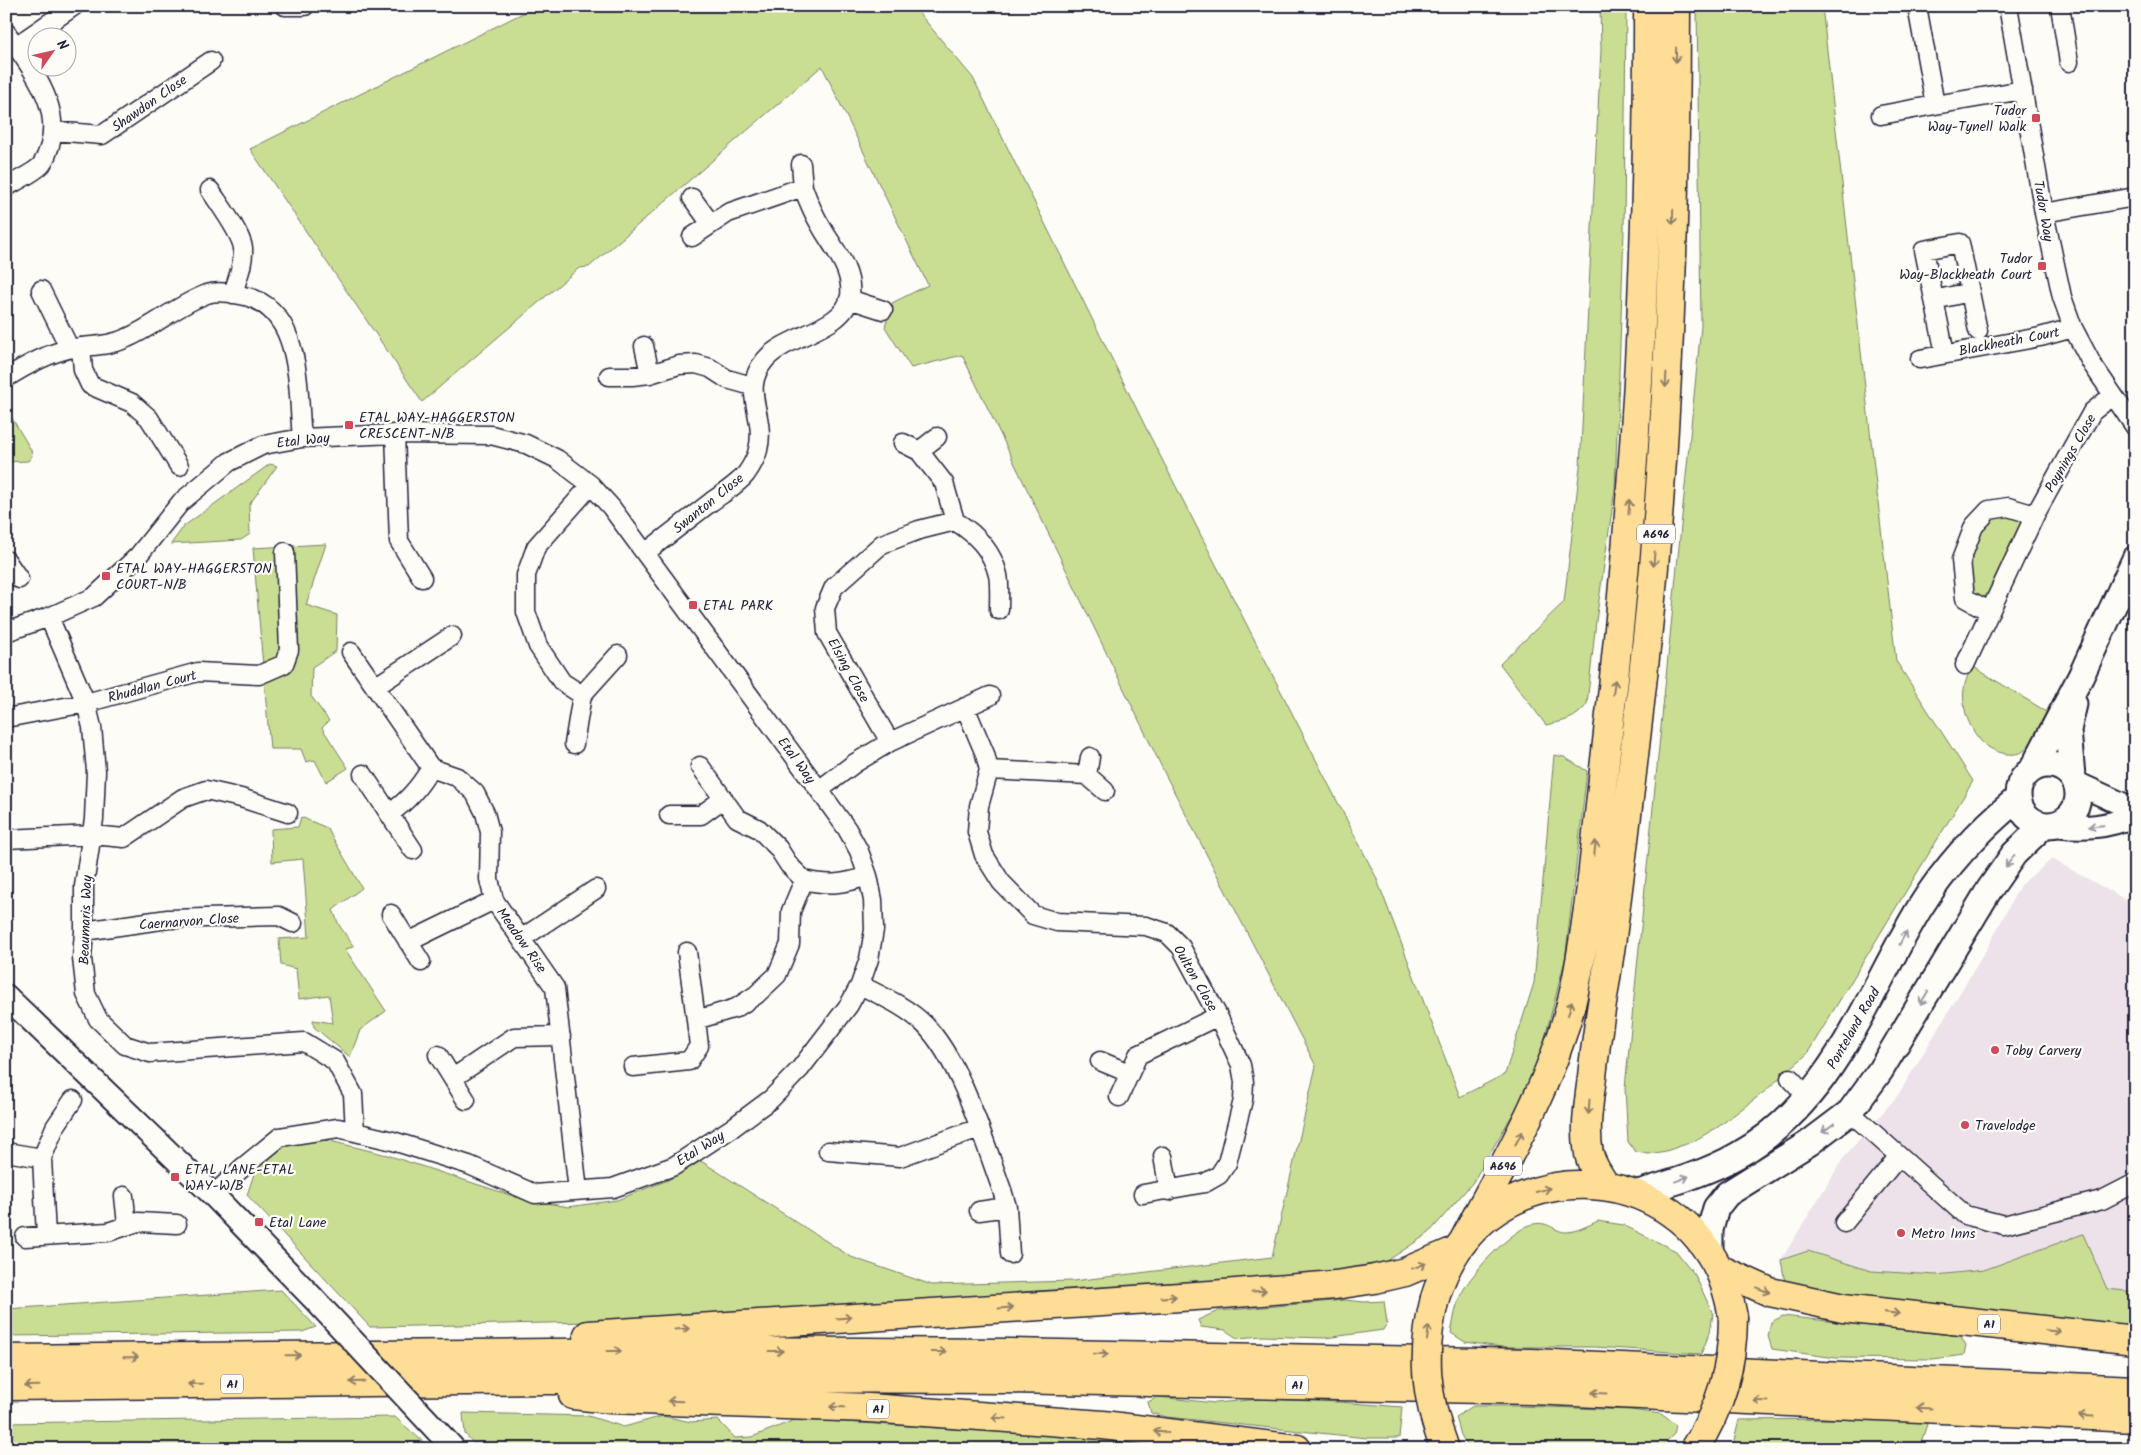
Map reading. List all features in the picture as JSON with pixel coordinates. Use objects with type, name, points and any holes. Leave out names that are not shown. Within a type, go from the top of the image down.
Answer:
[{"type":"highway","name":"A696","points":[[1460,1246],[1530,1118],[1541,1093],[1569,1011],[1582,956],[1620,627],[1634,438],[1646,197],[1648,6]]},
{"type":"highway","name":"A696","points":[[1606,1186],[1596,1171],[1590,1155],[1588,1128],[1594,1058],[1609,959],[1632,774],[1654,558],[1672,278],[1676,6]]},
{"type":"highway","points":[[1445,1449],[1432,1407],[1426,1364],[1430,1320],[1440,1282],[1460,1246],[1485,1219],[1512,1201],[1542,1189],[1573,1184],[1606,1186],[1635,1194],[1657,1204],[1677,1217],[1695,1234],[1714,1261],[1728,1293],[1734,1317],[1730,1364],[1725,1387],[1707,1430],[1694,1449]]},
{"type":"highway","name":"A1","points":[[460,1353],[569,1336],[1211,1295],[1335,1285],[1405,1272],[1460,1246]]},
{"type":"highway","name":"A1","points":[[1714,1261],[1740,1280],[1770,1292],[1843,1308],[2135,1340]]},
{"type":"highway","name":"A1","points":[[6,1359],[727,1351],[1000,1352],[1522,1363],[2135,1390]]},
{"type":"highway","name":"A1","points":[[6,1386],[734,1378],[1006,1380],[1522,1390],[2135,1418]]},
{"type":"highway","name":"A1","points":[[458,1381],[610,1399],[869,1408],[1103,1425],[1296,1449]]},
{"type":"main road","points":[[2033,768],[2081,676],[2135,559]]},
{"type":"main road","points":[[1714,1261],[1710,1230],[1716,1208],[1727,1194],[1809,1142],[1850,1112],[1880,1071],[1989,890],[2014,854],[2049,825],[2069,818],[2077,805],[2068,730],[2081,676]]},
{"type":"main road","points":[[2049,825],[2031,821],[2022,812],[2017,799],[2018,787],[2023,776],[2033,768],[2047,764],[2061,767],[2074,779]]},
{"type":"main road","name":"Ponteland Road","points":[[1635,1194],[1662,1186],[1738,1155],[1780,1125],[1808,1097],[1821,1082],[1856,1026],[1920,908],[1952,864],[1988,823],[2017,799]]},
{"type":"street","points":[[6,187],[41,165],[54,131],[48,100],[36,76],[11,39],[74,6]]},
{"type":"street","points":[[285,6],[305,6]]},
{"type":"street","points":[[1917,6],[1935,105]]},
{"type":"street","name":"Tudor Way","points":[[2008,6],[2044,213],[2062,297],[2073,328],[2092,364],[2112,396],[2135,427]]},
{"type":"street","points":[[2060,6],[2069,62]]},
{"type":"street","name":"Shawdon Close","points":[[54,131],[102,135],[211,61]]},
{"type":"street","points":[[1881,115],[2023,90]]},
{"type":"street","points":[[609,376],[650,374],[679,365],[696,364],[710,368],[727,379],[752,386],[755,373],[766,358],[782,344],[818,329],[842,312],[849,299],[850,286],[848,274],[822,228],[803,187],[801,164]]},
{"type":"street","points":[[692,237],[741,207],[803,187]]},
{"type":"street","points":[[210,190],[232,224],[243,247],[242,266],[232,294]]},
{"type":"street","points":[[2044,213],[2135,197]]},
{"type":"street","points":[[692,198],[711,224]]},
{"type":"street","name":"Blackheath Court","points":[[1945,354],[1924,250],[1960,243],[1970,292]]},
{"type":"street","points":[[41,290],[66,341],[74,348],[90,385],[132,403],[149,418],[179,466]]},
{"type":"street","points":[[1934,300],[1970,292],[1978,331]]},
{"type":"street","points":[[6,378],[34,362],[74,348],[112,344],[129,337],[183,304],[209,293],[252,297],[270,308],[286,328],[294,349],[302,438]]},
{"type":"street","points":[[849,299],[883,310]]},
{"type":"street","name":"Blackheath Court","points":[[1920,359],[2040,337],[2073,328]]},
{"type":"street","points":[[644,346],[650,374]]},
{"type":"street","name":"Swanton Close","points":[[645,552],[745,474],[758,450],[759,438],[759,419],[752,386]]},
{"type":"street","name":"Poynings Close","points":[[1965,665],[2035,515],[2092,412],[2112,396]]},
{"type":"street","points":[[395,434],[399,541],[422,578]]},
{"type":"street","name":"Etal Way","points":[[6,632],[49,617],[94,597],[138,556],[181,502],[229,462],[263,445],[302,438],[395,434],[491,435],[526,444],[557,459],[591,485],[611,507],[819,790],[847,829],[859,851],[868,876],[873,900],[874,930],[869,959],[860,985],[835,1026],[800,1070],[771,1099],[732,1128],[674,1166],[613,1188],[535,1194],[469,1165],[393,1141],[338,1128],[280,1137],[213,1195]]},
{"type":"street","points":[[919,451],[937,437]]},
{"type":"street","points":[[903,442],[919,451],[944,483],[956,520],[973,532],[986,547],[998,575],[999,610]]},
{"type":"street","points":[[582,695],[562,682],[538,646],[526,612],[526,575],[536,547],[591,485]]},
{"type":"street","points":[[1990,611],[1965,598],[1960,560],[1974,526],[1989,510],[2008,507],[2035,515]]},
{"type":"street","name":"Elsing Close","points":[[890,742],[827,632],[825,608],[834,587],[882,544],[919,530],[956,520]]},
{"type":"street","name":"Rhuddlan Court","points":[[6,718],[86,703],[198,672],[259,675],[284,664],[289,650],[284,552]]},
{"type":"street","points":[[6,560],[20,579]]},
{"type":"street","name":"Beaumaris Way","points":[[49,617],[86,703],[92,728],[96,771],[93,835],[84,886],[82,958],[86,994],[98,1020],[125,1045],[150,1053],[304,1042],[335,1061],[353,1094],[355,1132]]},
{"type":"street","points":[[375,687],[452,636]]},
{"type":"street","points":[[351,652],[430,768],[417,790],[404,804],[389,814]]},
{"type":"street","points":[[574,744],[582,695],[618,655]]},
{"type":"street","points":[[819,790],[855,763],[890,742],[990,696]]},
{"type":"street","points":[[965,707],[985,754],[989,770],[1087,775],[1105,791]]},
{"type":"street","points":[[1087,775],[1090,757]]},
{"type":"street","points":[[700,766],[737,818],[759,829],[778,848],[789,865],[804,880],[823,884],[848,882],[868,876]]},
{"type":"street","name":"Meadow Rise","points":[[430,768],[457,777],[475,793],[485,813],[490,832],[489,879],[494,900],[555,988],[578,1191]]},
{"type":"street","name":"Oulton Close","points":[[989,770],[979,806],[977,832],[984,855],[1001,882],[1033,915],[1057,922],[1146,926],[1167,933],[1181,947],[1218,1016],[1241,1065],[1244,1082],[1243,1100],[1227,1163],[1219,1175],[1205,1183],[1143,1194]]},
{"type":"street","points":[[362,774],[414,850]]},
{"type":"street","points":[[2074,779],[2135,810]]},
{"type":"street","points":[[6,839],[93,835],[124,838],[183,798],[206,790],[242,798],[288,812]]},
{"type":"street","points":[[669,815],[701,815],[723,799]]},
{"type":"street","points":[[2049,825],[2077,828],[2112,825],[2135,816]]},
{"type":"street","points":[[696,1020],[736,1008],[756,995],[777,975],[790,944],[791,911],[804,880]]},
{"type":"street","points":[[522,939],[596,889]]},
{"type":"street","points":[[408,942],[494,900]]},
{"type":"street","points":[[391,914],[421,962]]},
{"type":"street","name":"Caernarvon Close","points":[[84,931],[168,919],[279,916],[293,923]]},
{"type":"street","points":[[632,1067],[689,1061],[699,1046],[687,952]]},
{"type":"street","points":[[860,985],[895,1002],[924,1025],[946,1052],[979,1128],[1007,1207],[1010,1254]]},
{"type":"street","points":[[6,996],[213,1195],[312,1297],[454,1449]]},
{"type":"street","points":[[1119,1097],[1138,1055],[1218,1016]]},
{"type":"street","points":[[453,1078],[514,1037],[561,1036]]},
{"type":"street","points":[[438,1055],[466,1100]]},
{"type":"street","points":[[1100,1061],[1129,1073]]},
{"type":"street","points":[[1790,1078],[1808,1097]]},
{"type":"street","points":[[46,1236],[42,1158],[55,1127],[73,1100]]},
{"type":"street","points":[[1850,1112],[1965,1215],[2004,1225],[2102,1200],[2135,1183]]},
{"type":"street","points":[[828,1151],[900,1158],[979,1128]]},
{"type":"street","points":[[6,1152],[42,1158]]},
{"type":"street","points":[[1163,1156],[1168,1191]]},
{"type":"street","points":[[1844,1223],[1899,1156]]},
{"type":"street","points":[[124,1196],[127,1225]]},
{"type":"street","points":[[979,1211],[1007,1207]]},
{"type":"street","points":[[25,1238],[108,1232],[138,1222],[178,1224]]},
{"type":"shaded area","points":[[2052,859],[2135,905],[2135,1292],[2107,1289],[2083,1234],[1984,1270],[1936,1275],[1871,1271],[1808,1251],[1781,1260],[1844,1157],[1898,1095],[1989,945],[2020,885]]},
{"type":"green space","points":[[537,6],[913,6],[973,78],[1149,434],[1376,877],[1460,1097],[1505,1074],[1534,983],[1554,755],[1564,757],[1587,771],[1565,960],[1535,1076],[1473,1182],[1429,1233],[1387,1261],[1320,1274],[634,1321],[370,1327],[247,1195],[256,1168],[285,1146],[322,1139],[387,1155],[516,1197],[568,1207],[617,1200],[668,1180],[701,1161],[851,1257],[932,1285],[1073,1281],[1272,1257],[1316,1066],[1166,776],[962,355],[911,368],[885,327],[892,303],[928,285],[822,66],[589,267],[579,268],[422,402],[250,149]]},
{"type":"green space","points":[[1600,6],[1626,6],[1624,230],[1615,489],[1596,621],[1587,704],[1574,717],[1546,725],[1500,664],[1564,602],[1580,467],[1601,50]]},
{"type":"green space","points":[[1697,6],[1822,6],[1896,661],[1973,781],[1807,1054],[1764,1092],[1718,1127],[1692,1142],[1666,1151],[1649,1154],[1636,1152],[1628,1142],[1625,1088],[1701,326]]},
{"type":"green space","points":[[6,408],[31,450],[32,456],[28,461],[6,462]]},
{"type":"green space","points":[[270,464],[277,466],[249,505],[250,534],[241,540],[171,544],[184,526]]},
{"type":"green space","points":[[1996,513],[2019,518],[2022,524],[1987,597],[1974,595],[1969,591],[1975,548],[1982,527]]},
{"type":"green space","points":[[326,544],[306,605],[337,615],[336,651],[312,667],[311,696],[329,721],[322,728],[348,768],[326,782],[315,760],[306,762],[301,749],[270,749],[253,548]]},
{"type":"green space","points":[[1972,666],[2047,712],[2038,731],[2026,749],[2016,754],[2003,753],[1985,745],[1975,733],[1967,719],[1964,698],[1965,684]]},
{"type":"green space","points":[[301,817],[327,828],[362,888],[333,910],[339,925],[354,947],[345,949],[386,1011],[360,1030],[350,1057],[314,1027],[313,1020],[333,1023],[329,995],[299,999],[296,969],[281,965],[279,939],[309,937],[303,859],[272,862],[271,829],[298,827]]},
{"type":"green space","points":[[1598,1221],[1623,1225],[1676,1251],[1695,1275],[1713,1314],[1710,1332],[1701,1354],[1595,1347],[1501,1347],[1465,1342],[1451,1333],[1457,1305],[1469,1281],[1484,1263],[1512,1236],[1530,1225],[1542,1224],[1570,1232]]},
{"type":"green space","points":[[2083,1234],[2107,1289],[2135,1292],[2135,1329],[1786,1288],[1781,1260],[1808,1251],[1871,1271],[1936,1275],[1984,1270]]},
{"type":"green space","points":[[281,1290],[316,1327],[302,1332],[6,1336],[6,1309]]},
{"type":"green space","points":[[1345,1300],[1364,1302],[1384,1301],[1387,1323],[1383,1330],[1325,1338],[1262,1336],[1237,1338],[1225,1330],[1201,1327],[1198,1320],[1218,1311]]},
{"type":"green space","points":[[1783,1316],[1960,1336],[1966,1345],[1964,1355],[1933,1359],[1836,1358],[1772,1349],[1768,1336],[1771,1322]]},
{"type":"green space","points":[[1158,1397],[1215,1403],[1262,1399],[1402,1407],[1399,1438],[1367,1438],[1167,1417],[1151,1413],[1148,1402]]},
{"type":"green space","points":[[1473,1406],[1631,1410],[1661,1414],[1676,1425],[1674,1434],[1659,1449],[1469,1449],[1461,1435],[1456,1417]]},
{"type":"green space","points":[[463,1413],[588,1416],[624,1427],[663,1416],[691,1422],[718,1420],[735,1438],[752,1437],[797,1419],[1079,1437],[1192,1449],[479,1449],[465,1434]]},
{"type":"green space","points":[[395,1417],[431,1449],[6,1449],[6,1423]]},
{"type":"green space","points":[[1837,1419],[1920,1421],[1927,1424],[1920,1446],[1872,1449],[1736,1449],[1733,1445],[1739,1420]]},
{"type":"place","name":"Tudor Way-Tynell Walk","points":[[2036,118]]},
{"type":"place","name":"Tudor Way-Blackheath Court","points":[[2042,266]]},
{"type":"place","name":"ETAL WAY-HAGGERSTON CRESCENT-N/B","points":[[349,425]]},
{"type":"place","name":"ETAL WAY-HAGGERSTON COURT-N/B","points":[[106,576]]},
{"type":"place","name":"ETAL PARK","points":[[693,605]]},
{"type":"place","name":"Toby Carvery","points":[[1995,1050]]},
{"type":"place","name":"Travelodge","points":[[1965,1125]]},
{"type":"place","name":"ETAL LANE-ETAL WAY-W/B","points":[[175,1177]]},
{"type":"place","name":"Etal Lane","points":[[259,1222]]},
{"type":"place","name":"Metro Inns","points":[[1901,1233]]}]
